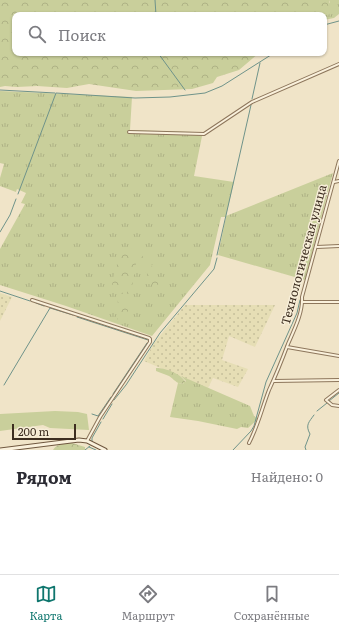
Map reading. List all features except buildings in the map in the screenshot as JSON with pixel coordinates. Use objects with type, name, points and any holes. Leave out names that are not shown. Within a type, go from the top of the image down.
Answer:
[{"type":"main road","points":[[0,450],[74,441],[87,441],[105,450]]},
{"type":"street","points":[[129,132],[204,134],[252,102],[339,64]]},
{"type":"street","name":"Технологическая улица","points":[[249,443],[298,320],[302,297],[317,247],[339,161]]},
{"type":"street","points":[[334,182],[339,181]]},
{"type":"street","points":[[317,247],[339,246]]},
{"type":"street","points":[[32,300],[149,338],[150,340],[99,419],[87,441]]},
{"type":"street","points":[[302,302],[339,302]]},
{"type":"street","points":[[287,347],[339,356]]},
{"type":"street","points":[[274,381],[339,380]]},
{"type":"street","points":[[339,390],[326,400],[332,405],[339,406]]},
{"type":"shaded area","points":[[0,293],[12,297],[0,321]]},
{"type":"shaded area","points":[[185,305],[275,305],[255,347],[229,336],[222,360],[248,369],[238,387],[213,378],[208,388],[144,361],[154,343]]},
{"type":"green space","points":[[0,0],[330,0],[328,7],[330,14],[327,15],[327,12],[12,12],[12,56],[255,56],[239,70],[217,77],[213,83],[192,89],[136,91],[89,84],[67,88],[37,86],[0,87]]},
{"type":"green space","points":[[330,0],[339,0],[339,14],[334,18],[327,19],[327,12],[323,12]]},
{"type":"green space","points":[[0,91],[132,97],[130,130],[193,132],[202,136],[194,176],[234,182],[226,216],[333,173],[305,280],[218,255],[226,217],[221,217],[210,265],[152,336],[0,285],[0,249],[25,204],[21,203],[26,193],[17,189],[16,192],[0,186],[0,178],[4,164],[0,163]]},
{"type":"green space","points":[[128,248],[139,251],[145,260],[151,262],[154,274],[158,278],[159,283],[158,285],[139,283],[139,278],[148,274],[144,271],[140,272],[141,264],[139,262],[136,264],[127,316],[125,320],[121,321],[117,319],[118,296],[121,293],[128,292],[121,286],[116,287],[112,285],[119,258],[123,250]]},
{"type":"green space","points":[[156,368],[173,372],[181,377],[186,383],[181,384],[175,381],[169,376],[156,371]]},
{"type":"green space","points":[[181,376],[250,406],[254,416],[258,419],[248,428],[241,427],[237,429],[170,417],[178,383],[183,384],[186,381]]},
{"type":"green space","points":[[55,411],[87,414],[89,430],[50,428],[43,425],[0,431],[0,414]]},
{"type":"green space","points":[[72,443],[85,447],[85,450],[53,450],[59,445]]},
{"type":"waterway","points":[[155,0],[156,12]]},
{"type":"waterway","points":[[327,24],[339,21]]},
{"type":"waterway","points":[[160,56],[185,90]]},
{"type":"waterway","points":[[18,194],[56,93],[135,98],[170,97],[205,93],[222,86],[269,56]]},
{"type":"waterway","points":[[252,99],[260,63]]},
{"type":"waterway","points":[[0,90],[55,93]]},
{"type":"waterway","points":[[217,255],[251,105]]},
{"type":"waterway","points":[[0,232],[10,215],[16,199]]},
{"type":"waterway","points":[[114,400],[126,385],[160,333],[214,269],[217,258]]},
{"type":"waterway","points":[[0,291],[30,301]]},
{"type":"waterway","points":[[233,450],[254,426],[266,382],[297,313],[300,300]]},
{"type":"waterway","points":[[36,303],[44,306]]},
{"type":"waterway","points":[[4,385],[50,308],[73,315]]},
{"type":"waterway","points":[[77,317],[148,340]]},
{"type":"waterway","points":[[113,394],[147,343]]},
{"type":"waterway","points":[[329,401],[339,393]]},
{"type":"waterway","points":[[92,414],[98,416],[111,397]]},
{"type":"waterway","points":[[317,411],[327,403]]},
{"type":"waterway","points":[[103,419],[112,404]]},
{"type":"waterway","points":[[306,450],[305,447],[310,434],[308,426],[314,415]]},
{"type":"waterway","points":[[92,441],[92,438],[101,422]]},
{"type":"waterway","points":[[85,450],[90,446]]},
{"type":"waterway","points":[[89,447],[96,450]]}]
